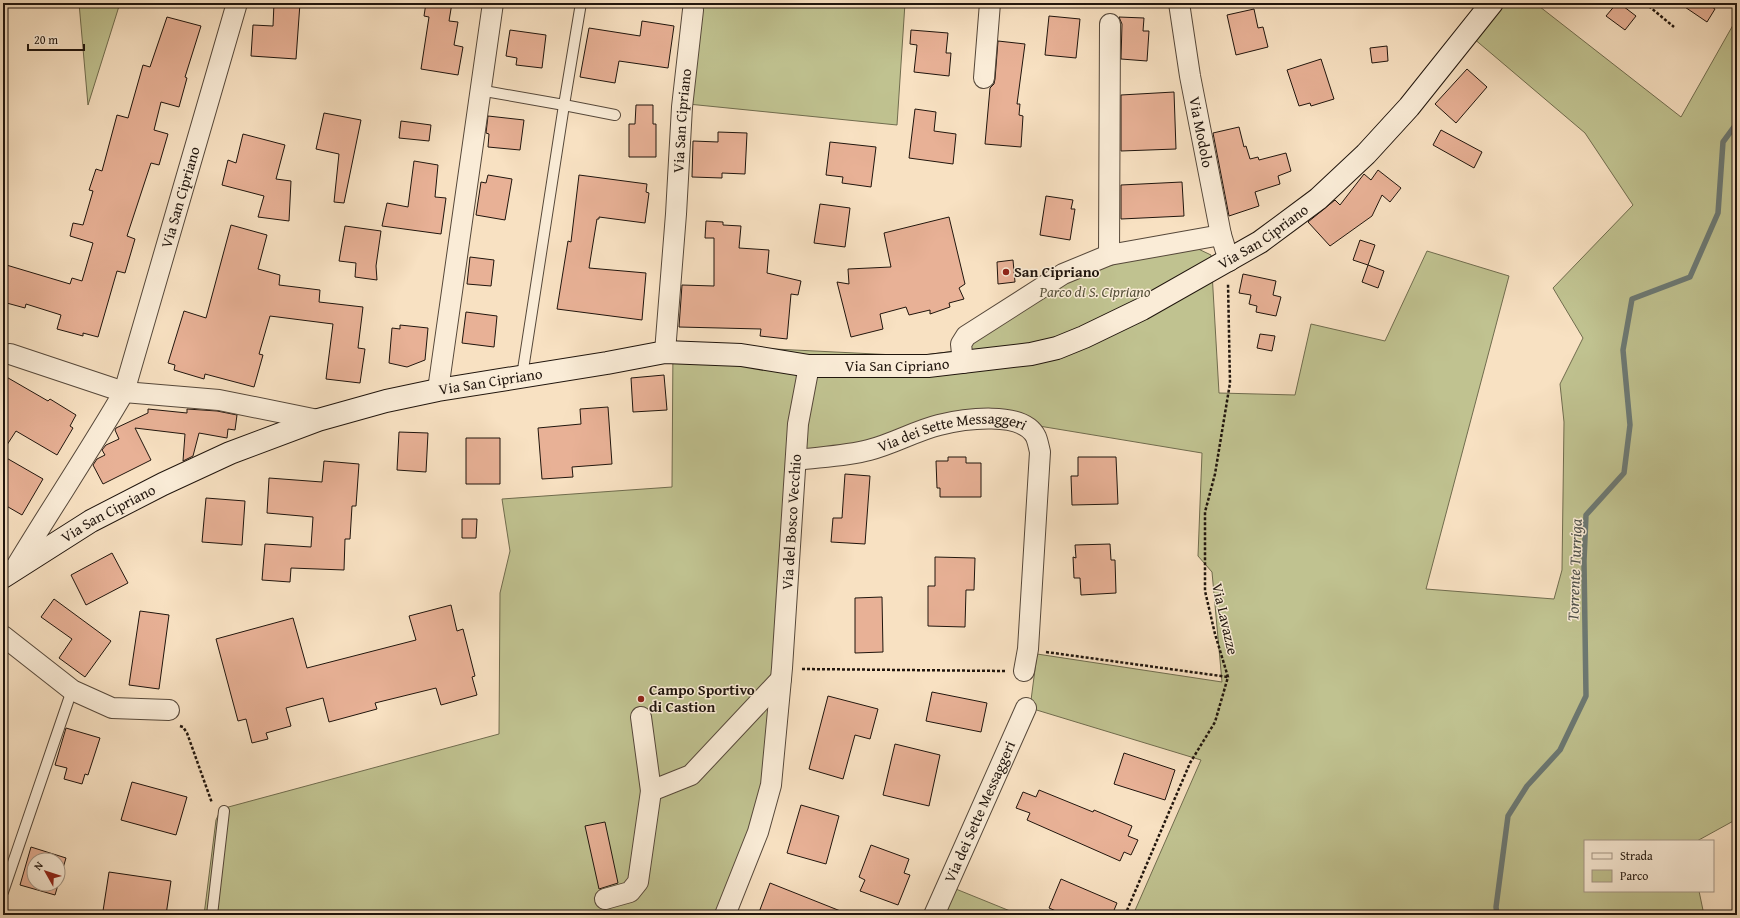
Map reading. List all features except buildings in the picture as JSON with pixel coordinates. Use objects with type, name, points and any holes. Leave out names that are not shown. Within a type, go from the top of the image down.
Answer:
[{"type":"main road","name":"Via San Cipriano","points":[[8,574],[91,521],[163,484],[230,453],[318,420],[386,401],[438,390],[665,352],[741,355],[809,366],[928,366],[1031,354],[1056,348],[1084,337],[1142,309],[1260,242],[1289,221],[1344,175],[1409,107],[1492,3]]},
{"type":"street","name":"Via San Cipriano","points":[[8,574],[99,435],[124,392],[237,3]]},
{"type":"street","points":[[438,390],[492,3]]},
{"type":"street","points":[[984,78],[990,3]]},
{"type":"street","name":"Via Modolo","points":[[1178,3],[1190,76],[1221,235],[1228,261]]},
{"type":"street","name":"Via San Cipriano","points":[[665,352],[676,214],[682,107],[693,10]]},
{"type":"street","points":[[1109,255],[1110,24]]},
{"type":"street","name":"Via San Cipriano","points":[[963,363],[961,344],[966,336],[1063,274],[1109,255],[1221,235]]},
{"type":"street","name":"Via San Cipriano","points":[[10,354],[124,392],[219,400],[318,420]]},
{"type":"street","name":"Via del Bosco Vecchio","points":[[725,915],[758,832],[771,785],[781,674],[797,460],[798,424],[809,366]]},
{"type":"street","name":"Via dei Sette Messaggeri","points":[[797,460],[868,450],[939,425],[979,420],[1015,421],[1030,429],[1036,437],[1040,452],[1028,649],[1024,671]]},
{"type":"street","points":[[3,636],[72,690],[112,708],[169,710]]},
{"type":"street","points":[[651,791],[691,775],[781,674]]},
{"type":"street","name":"Via dei Sette Messaggeri","points":[[934,915],[1026,708]]},
{"type":"street","points":[[605,900],[630,892],[638,882],[651,791],[641,718]]},
{"type":"lane","points":[[522,376],[581,3]]},
{"type":"lane","points":[[479,90],[614,115]]},
{"type":"lane","points":[[3,892],[72,690]]},
{"type":"lane","points":[[212,915],[224,811]]},
{"type":"path","points":[[1645,3],[1674,27]]},
{"type":"path","name":"Via Lavazze","points":[[1125,915],[1190,763],[1215,722],[1228,677],[1215,634],[1205,591],[1205,512],[1215,474],[1230,383],[1228,261]]},
{"type":"path","points":[[1028,649],[1228,677]]},
{"type":"path","points":[[781,674],[1024,671]]},
{"type":"path","points":[[169,710],[169,723],[183,727],[187,733],[216,813],[224,811]]},
{"type":"green space","points":[[79,3],[120,3],[88,105]]},
{"type":"green space","points":[[702,3],[905,3],[897,125],[688,104]]},
{"type":"green space","name":"Parco di S. Cipriano","points":[[1491,3],[1535,3],[1681,117],[1737,18],[1737,819],[1699,840],[1584,840],[1584,892],[1699,892],[1704,915],[1133,915],[1201,760],[1030,708],[1037,654],[1222,682],[1212,572],[1198,556],[1202,453],[1027,424],[979,419],[798,459],[773,785],[724,915],[204,915],[216,820],[221,809],[499,734],[500,593],[510,551],[502,499],[672,487],[673,344],[916,356],[971,349],[970,343],[1075,276],[1094,268],[1194,247],[1211,255],[1219,393],[1295,395],[1311,324],[1385,341],[1427,251],[1509,276],[1426,589],[1554,599],[1562,570],[1564,422],[1560,384],[1583,338],[1553,288],[1633,205],[1585,133],[1466,32]]},
{"type":"green space","points":[[946,885],[1020,915],[931,915]]},
{"type":"waterway","name":"Torrente Turriga","points":[[1497,915],[1496,907],[1508,816],[1527,786],[1560,750],[1586,696],[1584,561],[1586,515],[1624,473],[1630,425],[1623,350],[1632,299],[1690,277],[1718,213],[1723,142],[1737,123]]},
{"type":"place","name":"San Cipriano","points":[[1006,272]]},
{"type":"place","name":"Campo Sportivo di Castion","points":[[641,699]]}]
